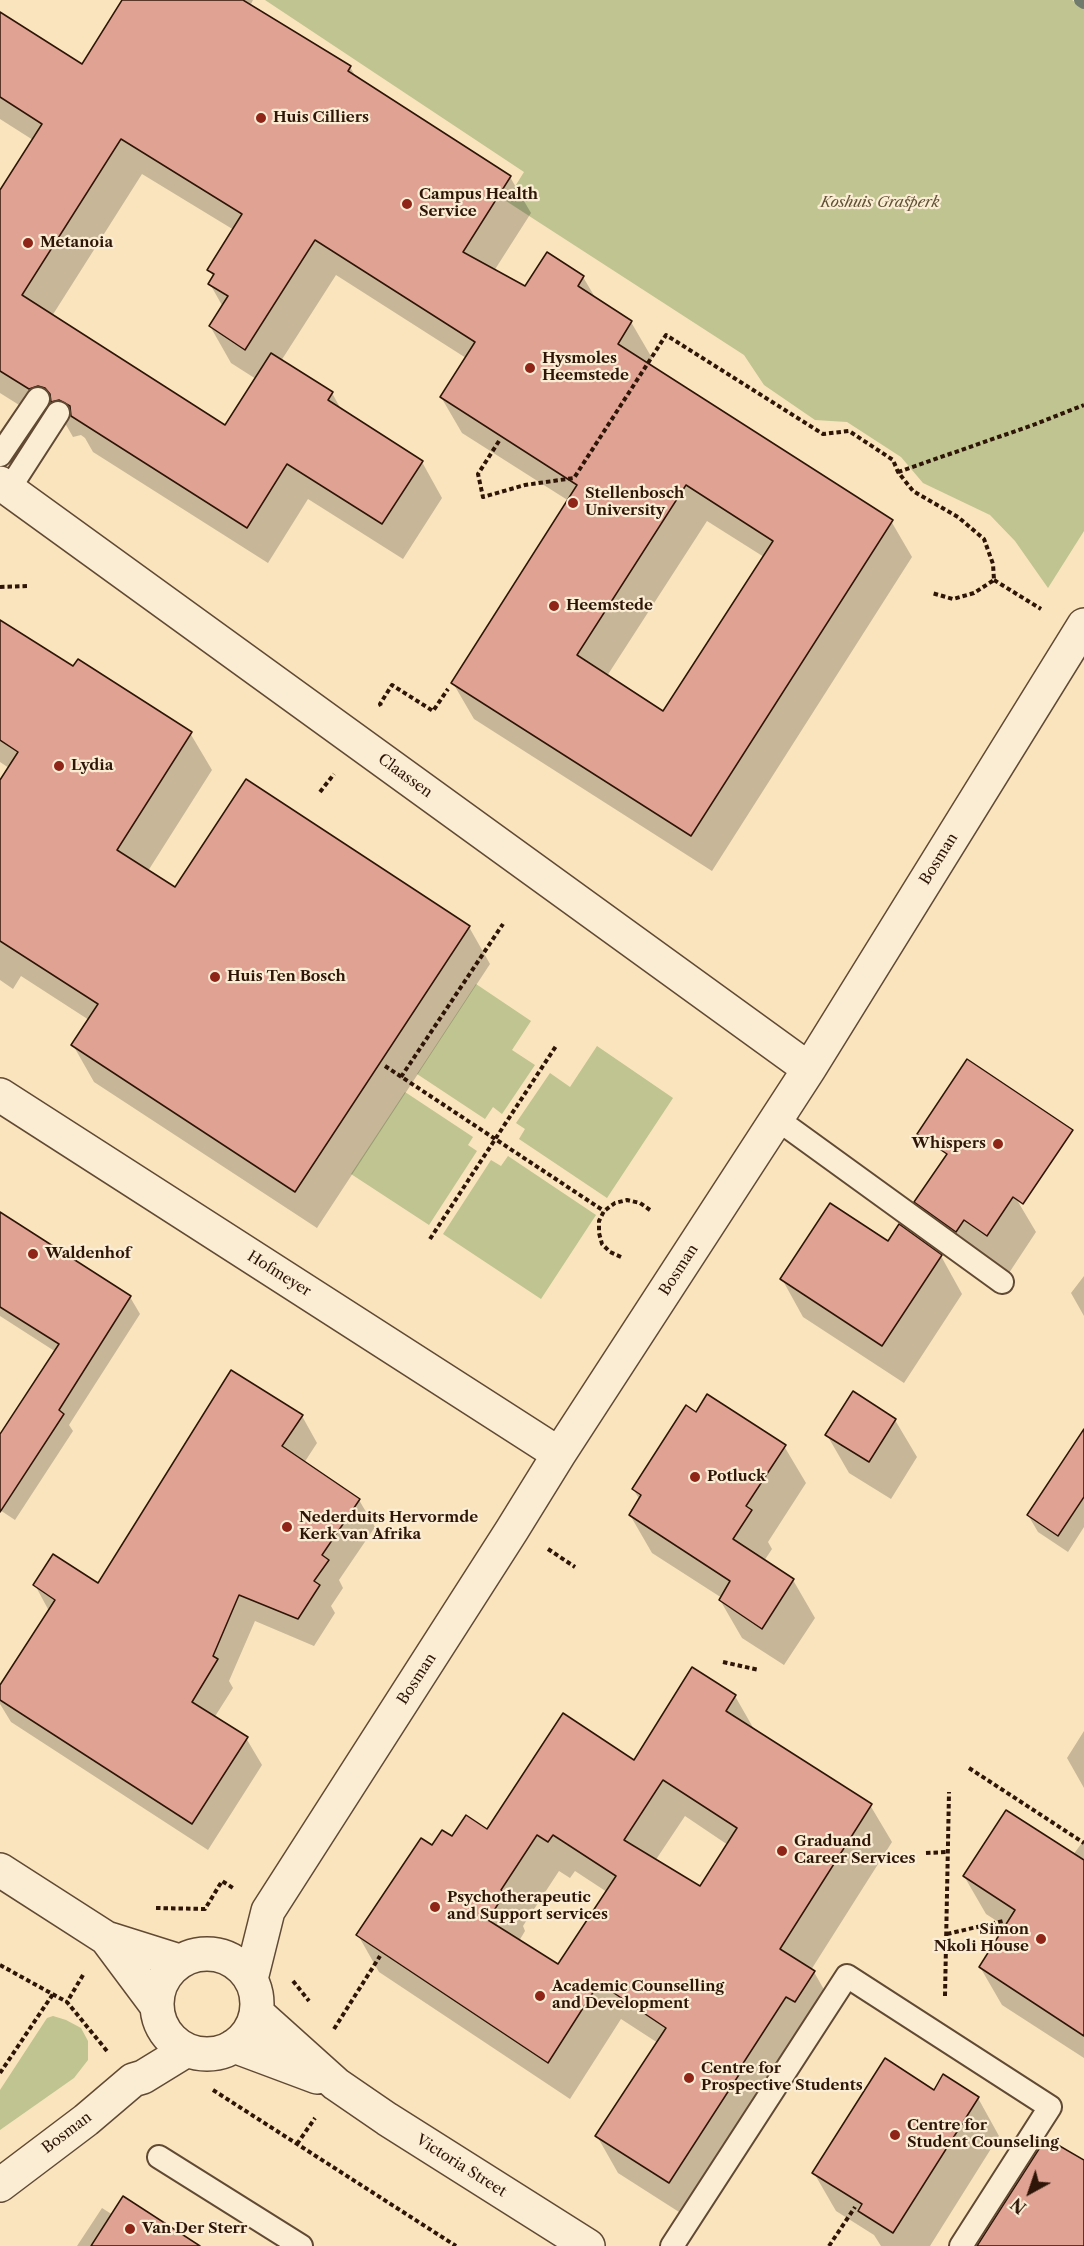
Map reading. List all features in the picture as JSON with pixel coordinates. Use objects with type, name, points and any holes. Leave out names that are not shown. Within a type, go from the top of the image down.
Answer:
[{"type":"street","name":"Claassen","points":[[5,486],[809,1069]]},
{"type":"street","name":"Bosman","points":[[251,1979],[268,1911],[559,1454],[809,1069],[1082,634]]},
{"type":"street","name":"Hofmeyer","points":[[0,1095],[559,1454]]},
{"type":"street","points":[[0,1870],[106,1938],[194,1957],[226,1957],[240,1966],[251,1979],[256,1990],[257,2013],[250,2032],[234,2046],[212,2054],[187,2050],[172,2040],[159,2015],[106,1938]]},
{"type":"street","name":"Bosman","points":[[194,1957],[268,1911]]},
{"type":"street","points":[[159,2015],[159,1988],[166,1973],[194,1957]]},
{"type":"street","name":"Victoria Street","points":[[257,2013],[336,2084],[387,2119],[588,2246]]},
{"type":"street","name":"Bosman","points":[[133,2080],[159,2015]]},
{"type":"street","name":"Victoria Street","points":[[234,2046],[336,2084]]},
{"type":"street","name":"Bosman","points":[[0,2185],[86,2120],[133,2080],[143,2077],[187,2050]]},
{"type":"lane","points":[[0,455],[38,399]]},
{"type":"lane","points":[[5,486],[58,413]]},
{"type":"lane","points":[[777,1119],[1002,1282]]},
{"type":"lane","points":[[672,2246],[847,1976],[1050,2108],[961,2246]]},
{"type":"lane","points":[[159,2157],[301,2246]]},
{"type":"path","points":[[499,441],[478,474],[483,497],[525,485],[574,478],[666,335],[823,434],[849,431],[893,460],[898,472],[913,491],[958,517],[984,539],[993,564],[994,580]]},
{"type":"path","points":[[898,472],[1084,405]]},
{"type":"path","points":[[932,593],[953,599],[974,593],[994,580]]},
{"type":"path","points":[[994,580],[1041,609]]},
{"type":"path","points":[[0,587],[27,586]]},
{"type":"path","points":[[383,712],[380,704],[392,685],[433,711],[448,689]]},
{"type":"path","points":[[401,1077],[503,924]]},
{"type":"path","points":[[430,1239],[555,1046]]},
{"type":"path","points":[[385,1066],[604,1211]]},
{"type":"path","points":[[621,1257],[610,1252],[602,1244],[599,1221],[604,1211],[615,1203],[627,1200],[640,1203],[650,1210]]},
{"type":"path","points":[[544,1546],[574,1567]]},
{"type":"path","points":[[723,1662],[759,1670]]},
{"type":"path","points":[[969,1768],[1084,1843]]},
{"type":"path","points":[[945,2002],[949,1792]]},
{"type":"path","points":[[926,1853],[947,1852]]},
{"type":"path","points":[[148,1908],[205,1909],[222,1881],[239,1891]]},
{"type":"path","points":[[947,1934],[1002,1921]]},
{"type":"path","points":[[326,2022],[333,2031],[380,1956]]},
{"type":"path","points":[[0,1965],[67,2002],[108,2052]]},
{"type":"path","points":[[67,2002],[87,1969]]},
{"type":"path","points":[[286,1973],[313,2006]]},
{"type":"path","points":[[0,2073],[53,1994]]},
{"type":"path","points":[[213,2090],[456,2246]]},
{"type":"path","points":[[297,2144],[316,2115]]},
{"type":"path","points":[[829,2246],[855,2207]]},
{"type":"green space","name":"Koshuis Grasperk","points":[[265,0],[1072,0],[1084,9],[1084,531],[1048,588],[1015,541],[990,515],[923,483],[901,457],[847,422],[815,420],[764,385],[744,355],[506,201],[524,172]]},
{"type":"green space","points":[[476,984],[531,1021],[512,1050],[535,1065],[502,1114],[493,1107],[485,1119],[417,1074]]},
{"type":"green space","points":[[597,1046],[673,1098],[607,1198],[519,1139],[525,1129],[516,1123],[550,1073],[570,1087]]},
{"type":"green space","points":[[405,1092],[473,1137],[468,1145],[477,1151],[429,1225],[351,1174]]},
{"type":"green space","points":[[508,1156],[596,1215],[541,1299],[443,1234],[491,1160],[501,1166]]},
{"type":"green space","points":[[53,2016],[81,2028],[88,2041],[88,2060],[74,2078],[0,2130],[0,2090],[47,2018]]},
{"type":"building","points":[[122,0],[243,0],[351,66],[348,71],[511,176],[463,252],[525,286],[547,252],[584,276],[578,286],[632,321],[618,344],[893,520],[691,836],[451,683],[577,485],[440,397],[475,342],[315,240],[245,350],[209,326],[228,296],[208,284],[214,274],[207,270],[242,214],[121,139],[22,295],[225,425],[271,353],[333,392],[328,400],[423,461],[382,524],[287,464],[247,528],[71,416],[70,406],[59,400],[51,402],[50,394],[45,388],[38,386],[29,389],[0,371],[0,190],[42,124],[0,97],[0,12],[82,64]],"holes":[[[686,485],[773,541],[663,711],[577,655]]]},
{"type":"building","name":"Huis Ten Bosch","points":[[0,620],[73,666],[78,659],[192,732],[117,850],[175,887],[246,779],[470,926],[295,1192],[71,1045],[98,1004],[0,941],[0,780],[18,752],[0,740]]},
{"type":"building","name":"Whispers","points":[[967,1059],[1073,1130],[1023,1204],[1013,1197],[987,1236],[964,1220],[956,1232],[914,1202],[947,1154],[917,1134]]},
{"type":"building","points":[[830,1203],[888,1241],[899,1224],[942,1255],[882,1346],[780,1279]]},
{"type":"building","name":"Waldenhof","points":[[0,1212],[131,1296],[59,1410],[64,1414],[0,1512],[0,1434],[59,1344],[0,1307]]},
{"type":"building","points":[[231,1370],[303,1415],[282,1446],[360,1499],[322,1555],[329,1560],[314,1581],[320,1585],[298,1619],[239,1595],[213,1656],[218,1659],[192,1702],[248,1737],[192,1824],[0,1700],[0,1685],[55,1600],[33,1585],[53,1554],[98,1583]]},
{"type":"building","points":[[853,1391],[896,1419],[869,1462],[825,1435]]},
{"type":"building","name":"Potluck","points":[[707,1394],[786,1445],[746,1506],[752,1510],[733,1539],[794,1579],[762,1629],[719,1600],[730,1581],[629,1515],[641,1495],[632,1489],[686,1405],[696,1412]]},
{"type":"building","points":[[1084,1429],[1084,1497],[1058,1536],[1027,1515]]},
{"type":"building","points":[[692,1667],[736,1695],[726,1711],[872,1804],[780,1949],[815,1971],[795,2002],[786,1997],[669,2183],[595,2136],[666,2028],[599,1983],[548,2063],[356,1935],[421,1838],[432,1845],[442,1830],[452,1836],[466,1815],[487,1829],[563,1713],[634,1760]],"holes":[[[663,1780],[737,1828],[700,1886],[624,1840]],[[537,1835],[548,1842],[553,1835],[616,1876],[558,1964],[488,1920],[505,1893],[501,1890]]]},
{"type":"building","name":"Simon Nkoli House","points":[[1006,1810],[1084,1860],[1084,2036],[979,1967],[1015,1910],[963,1876]]},
{"type":"building","name":"Centre for Student Counseling","points":[[885,2058],[934,2090],[943,2074],[979,2097],[893,2233],[858,2211],[862,2204],[812,2173]]},
{"type":"building","points":[[1046,2138],[1084,2160],[1084,2246],[977,2246]]},
{"type":"building","name":"Van Der Sterr","points":[[123,2196],[200,2246],[91,2246]]},
{"type":"place","name":"Huis Cilliers","points":[[261,118]]},
{"type":"place","name":"Campus Health Service","points":[[407,204]]},
{"type":"place","name":"Metanoia","points":[[28,243]]},
{"type":"place","name":"Hysmoles Heemstede","points":[[530,368]]},
{"type":"place","name":"Stellenbosch University","points":[[573,503]]},
{"type":"place","name":"Heemstede","points":[[554,606]]},
{"type":"place","name":"Lydia","points":[[59,766]]},
{"type":"place","name":"Huis Ten Bosch","points":[[215,977]]},
{"type":"place","name":"Whispers","points":[[998,1144]]},
{"type":"place","name":"Waldenhof","points":[[33,1254]]},
{"type":"place","name":"Potluck","points":[[695,1477]]},
{"type":"place","name":"Nederduits Hervormde Kerk van Afrika","points":[[287,1527]]},
{"type":"place","name":"Graduand Career Services","points":[[782,1851]]},
{"type":"place","name":"Psychotherapeutic and Support services","points":[[435,1907]]},
{"type":"place","name":"Simon Nkoli House","points":[[1041,1939]]},
{"type":"place","name":"Academic Counselling and Development","points":[[540,1996]]},
{"type":"place","name":"Centre for Prospective Students","points":[[689,2078]]},
{"type":"place","name":"Centre for Student Counseling","points":[[895,2135]]},
{"type":"place","name":"Van Der Sterr","points":[[130,2229]]}]
